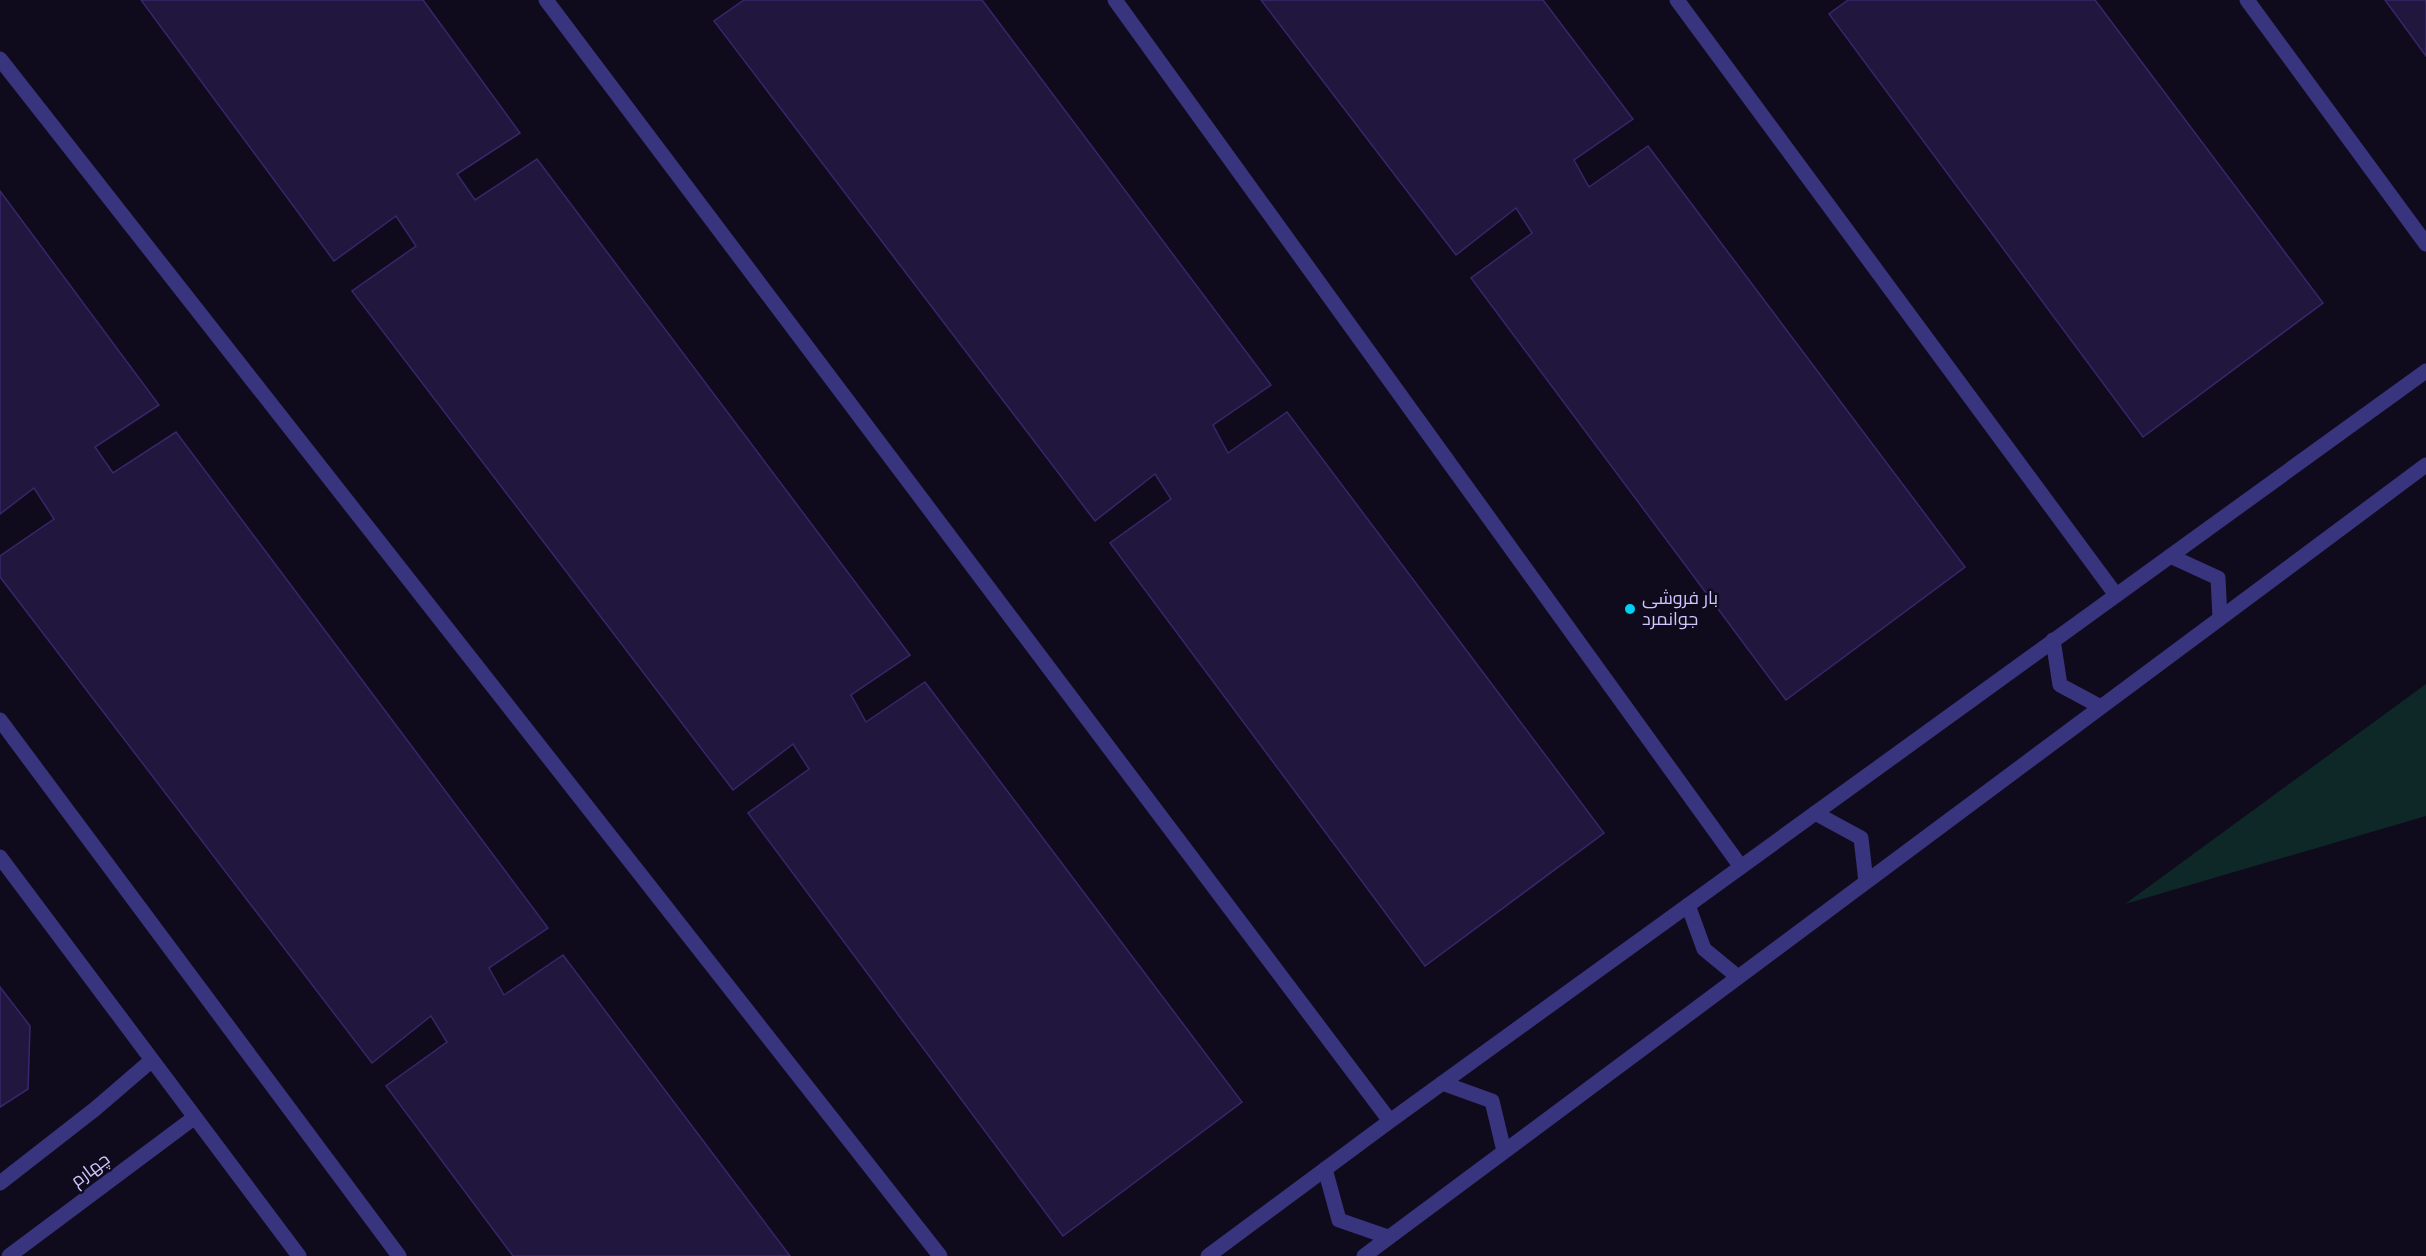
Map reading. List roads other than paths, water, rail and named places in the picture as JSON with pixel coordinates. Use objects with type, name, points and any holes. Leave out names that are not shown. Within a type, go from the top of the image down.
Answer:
[{"type":"street","points":[[546,0],[1390,1121]]},
{"type":"street","points":[[1115,0],[1741,867]]},
{"type":"street","points":[[1677,0],[2116,595]]},
{"type":"street","points":[[2247,0],[2426,244]]},
{"type":"street","points":[[0,58],[939,1256]]},
{"type":"street","points":[[1208,1256],[1442,1083],[2426,370]]},
{"type":"street","points":[[1364,1256],[2426,465]]},
{"type":"street","points":[[2170,556],[2218,578],[2220,618]]},
{"type":"street","points":[[2053,640],[2060,685],[2101,707]]},
{"type":"street","points":[[0,720],[399,1256]]},
{"type":"street","points":[[1815,813],[1861,838],[1866,882]]},
{"type":"street","points":[[0,857],[299,1256]]},
{"type":"street","points":[[1688,905],[1704,949],[1738,977]]},
{"type":"street","points":[[0,1183],[95,1109],[152,1060]]},
{"type":"street","points":[[1442,1083],[1492,1101],[1504,1151]]},
{"type":"street","name":"چهارم","points":[[9,1256],[195,1117]]},
{"type":"street","points":[[1325,1169],[1340,1220],[1389,1238]]},
{"type":"place","name":"بار فروشی جوانمرد","points":[[1630,609]]}]
